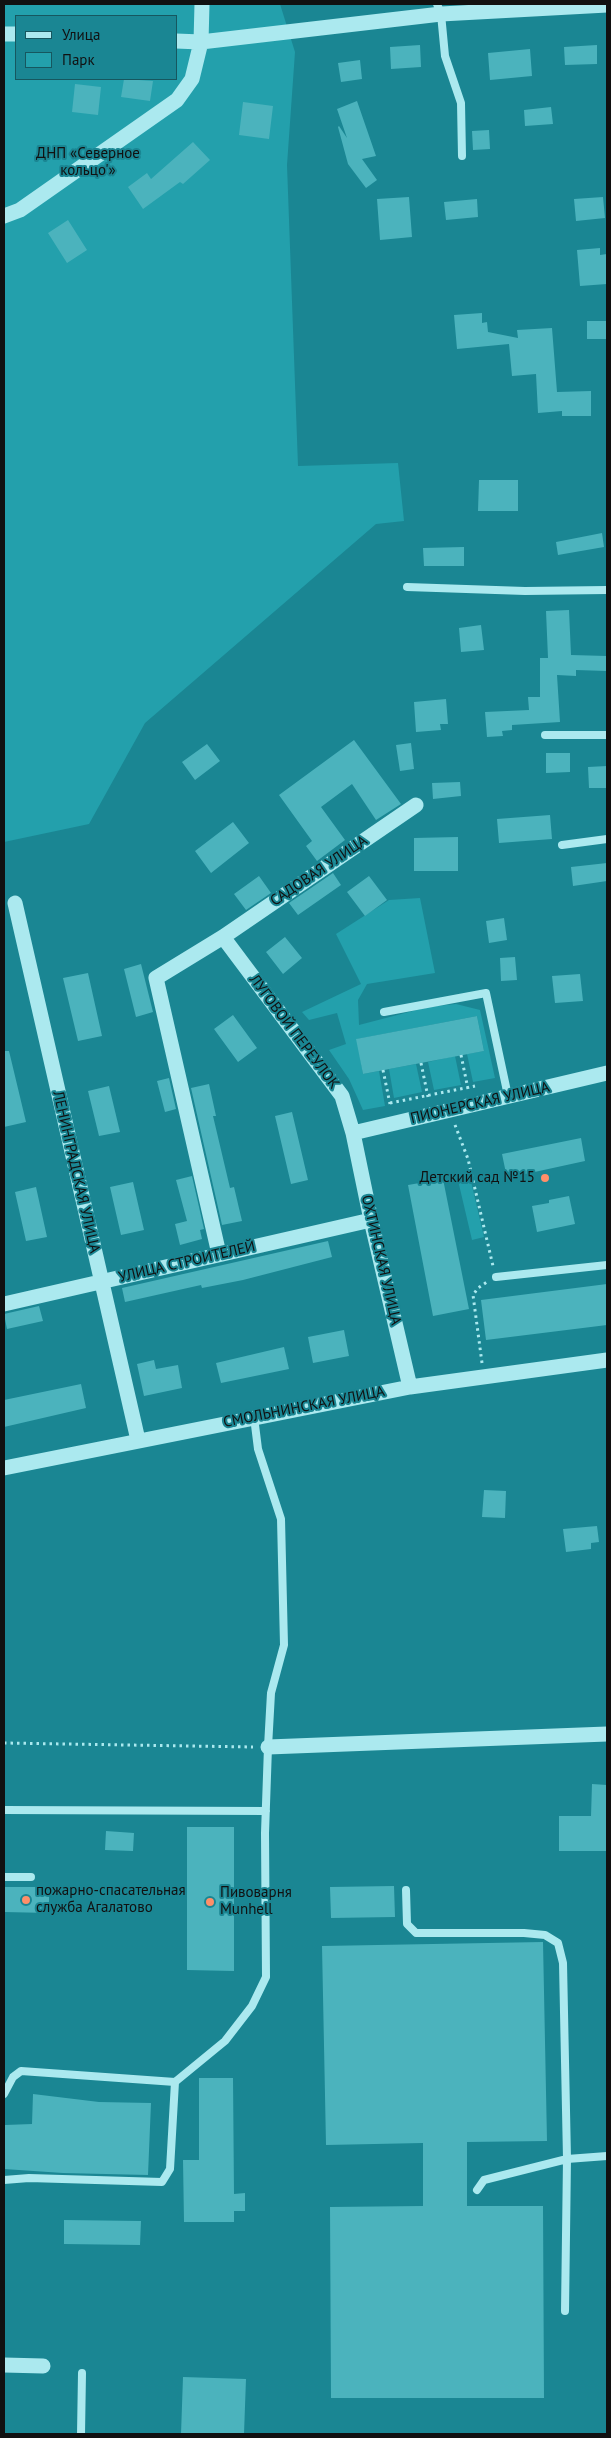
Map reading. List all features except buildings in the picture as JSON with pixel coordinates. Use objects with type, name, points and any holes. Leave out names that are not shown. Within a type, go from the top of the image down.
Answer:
[{"type":"street","points":[[4,216],[20,210],[177,100],[192,79],[201,42],[202,4]]},
{"type":"street","points":[[178,41],[201,42],[439,9],[607,5]]},
{"type":"street","name":"САДОВАЯ УЛИЦА","points":[[219,1254],[156,978],[223,937],[416,805]]},
{"type":"street","name":"ЛЕНИНГРАДСКАЯ УЛИЦА","points":[[15,904],[138,1440]]},
{"type":"street","name":"ЛУГОВОЙ ПЕРЕУЛОК","points":[[223,937],[342,1096],[353,1132]]},
{"type":"street","name":"ПИОНЕРСКАЯ УЛИЦА","points":[[353,1132],[607,1073]]},
{"type":"street","name":"ОХТИНСКАЯ УЛИЦА","points":[[353,1132],[371,1220],[410,1387]]},
{"type":"street","name":"УЛИЦА СТРОИТЕЛЕЙ","points":[[4,1304],[371,1220]]},
{"type":"street","name":"СМОЛЬНИНСКАЯ УЛИЦА","points":[[4,1468],[410,1387],[607,1360]]},
{"type":"street","points":[[268,1747],[607,1734]]},
{"type":"street","points":[[4,2365],[43,2366]]},
{"type":"lane","points":[[439,9],[445,56],[461,103],[462,156]]},
{"type":"lane","points":[[407,587],[525,591],[607,590]]},
{"type":"lane","points":[[545,735],[607,735]]},
{"type":"lane","points":[[562,844],[607,839]]},
{"type":"lane","points":[[384,1012],[486,993],[508,1096]]},
{"type":"lane","points":[[496,1276],[607,1265]]},
{"type":"lane","points":[[4,2094],[13,2078],[21,2071],[175,2082],[225,2041],[252,2006],[266,1977],[268,1747],[271,1693],[284,1645],[281,1519],[258,1449],[254,1417]]},
{"type":"lane","points":[[4,1810],[266,1810]]},
{"type":"lane","points":[[4,1877],[30,1877]]},
{"type":"lane","points":[[406,1890],[407,1924],[416,1933],[524,1933],[545,1935],[558,1943],[563,1963],[567,2160],[566,2311]]},
{"type":"lane","points":[[4,2180],[29,2178],[162,2182],[170,2169],[175,2082]]},
{"type":"lane","points":[[477,2190],[484,2180],[567,2160],[607,2156]]},
{"type":"lane","points":[[81,2434],[82,2373]]},
{"type":"path","points":[[461,1055],[471,1105]]},
{"type":"path","points":[[422,1063],[432,1114]]},
{"type":"path","points":[[383,1070],[394,1123]]},
{"type":"path","points":[[390,1103],[476,1086]]},
{"type":"path","points":[[451,1110],[468,1159],[496,1276],[478,1288],[473,1295],[484,1376]]},
{"type":"path","points":[[4,1743],[268,1747]]},
{"type":"green space","name":"ДНП «Северное кольцо'»","points":[[4,4],[280,4],[295,52],[287,165],[298,466],[398,463],[404,521],[376,524],[145,723],[89,824],[4,842]]},
{"type":"green space","points":[[420,898],[435,973],[367,984],[358,1000],[359,1025],[428,1007],[456,1004],[480,1010],[495,1078],[473,1082],[467,1054],[484,1051],[477,1016],[357,1039],[363,1074],[379,1071],[385,1106],[363,1110],[349,1079],[329,1050],[346,1044],[337,1013],[309,1020],[302,1012],[361,984],[336,934],[389,900]]},
{"type":"green space","points":[[455,1056],[461,1085],[434,1090],[428,1062]]},
{"type":"green space","points":[[416,1064],[422,1092],[394,1098],[389,1069]]},
{"type":"green space","points":[[469,1173],[484,1237],[472,1240],[457,1176]]},
{"type":"place","name":"Детский сад №15","points":[[545,1178]]},
{"type":"place","name":"пожарно-спасательная служба Агалатово","points":[[26,1900]]},
{"type":"place","name":"Пивоварня Munhell","points":[[210,1902]]}]
